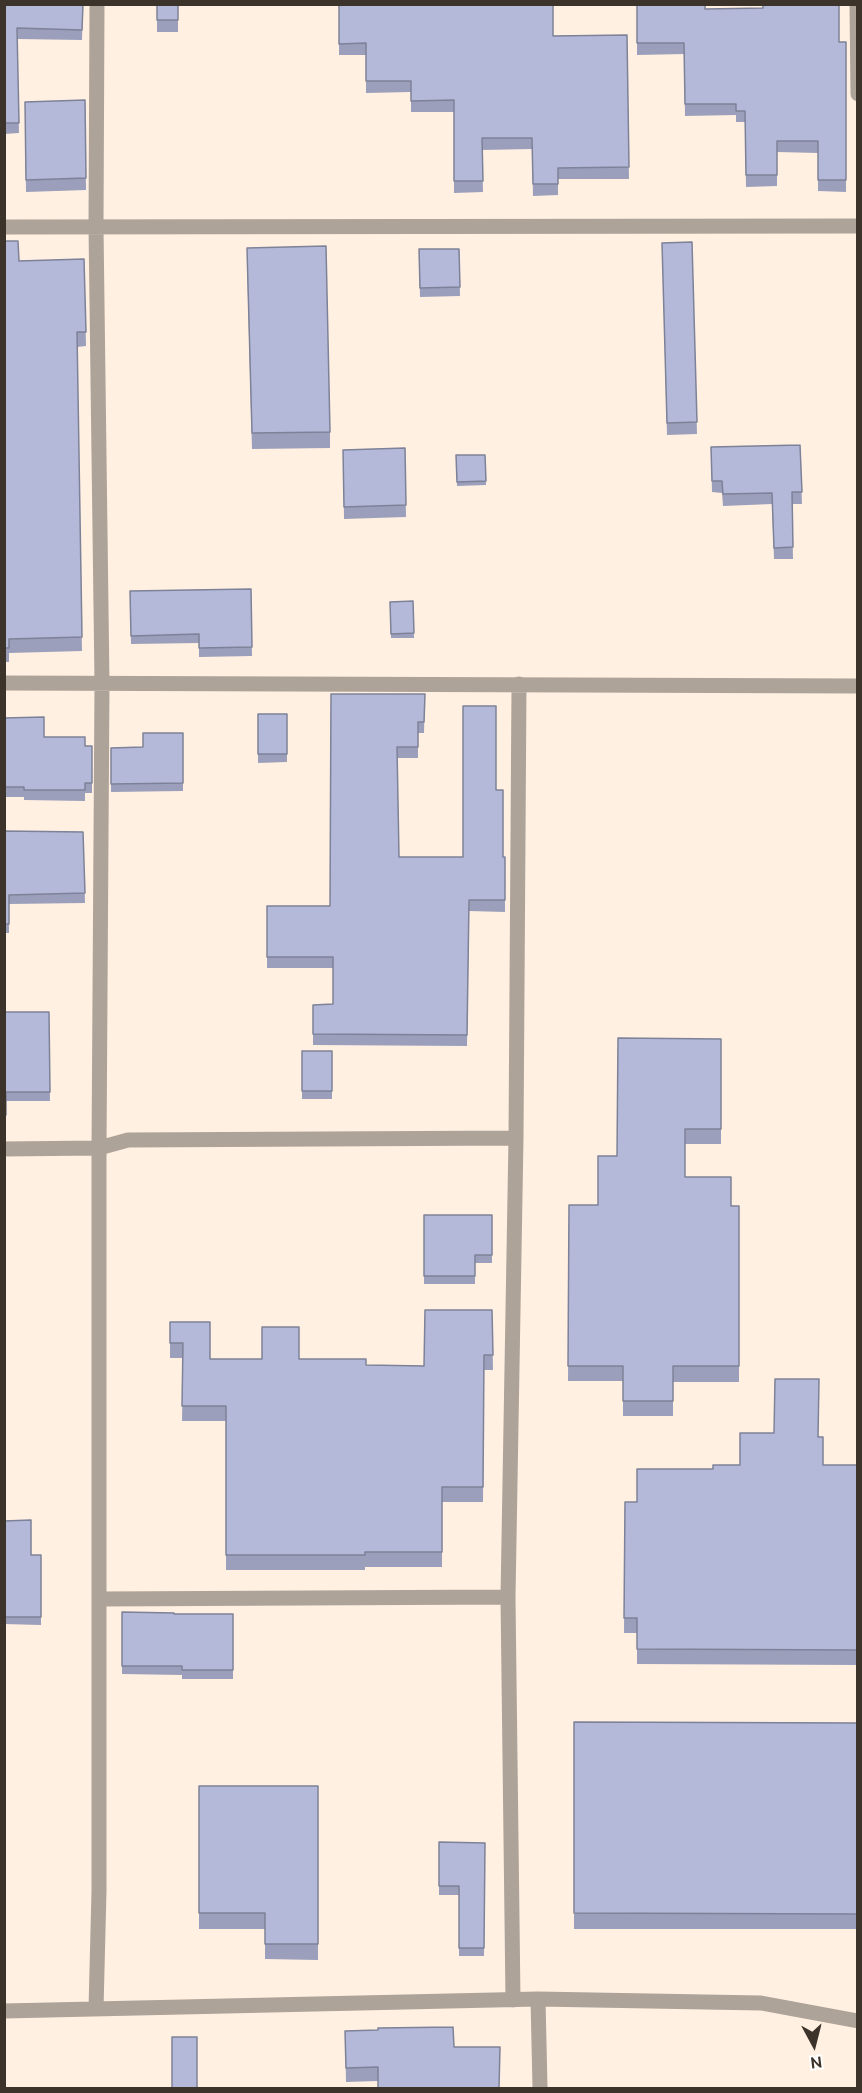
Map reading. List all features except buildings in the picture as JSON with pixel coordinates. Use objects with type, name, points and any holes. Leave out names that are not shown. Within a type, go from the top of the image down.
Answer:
[{"type":"street","points":[[96,2010],[99,1891],[99,1148],[102,683],[96,227],[97,4]]},
{"type":"street","points":[[857,4],[858,94]]},
{"type":"street","points":[[4,227],[858,226]]},
{"type":"street","points":[[4,682],[858,686]]},
{"type":"street","points":[[513,2000],[507,1597],[516,1138],[519,684]]},
{"type":"street","points":[[4,1149],[99,1148],[128,1140],[516,1138]]},
{"type":"street","points":[[100,1599],[507,1597]]},
{"type":"street","points":[[538,1999],[540,2088]]},
{"type":"street","points":[[4,2011],[538,1999],[761,2003],[858,2021]]}]
